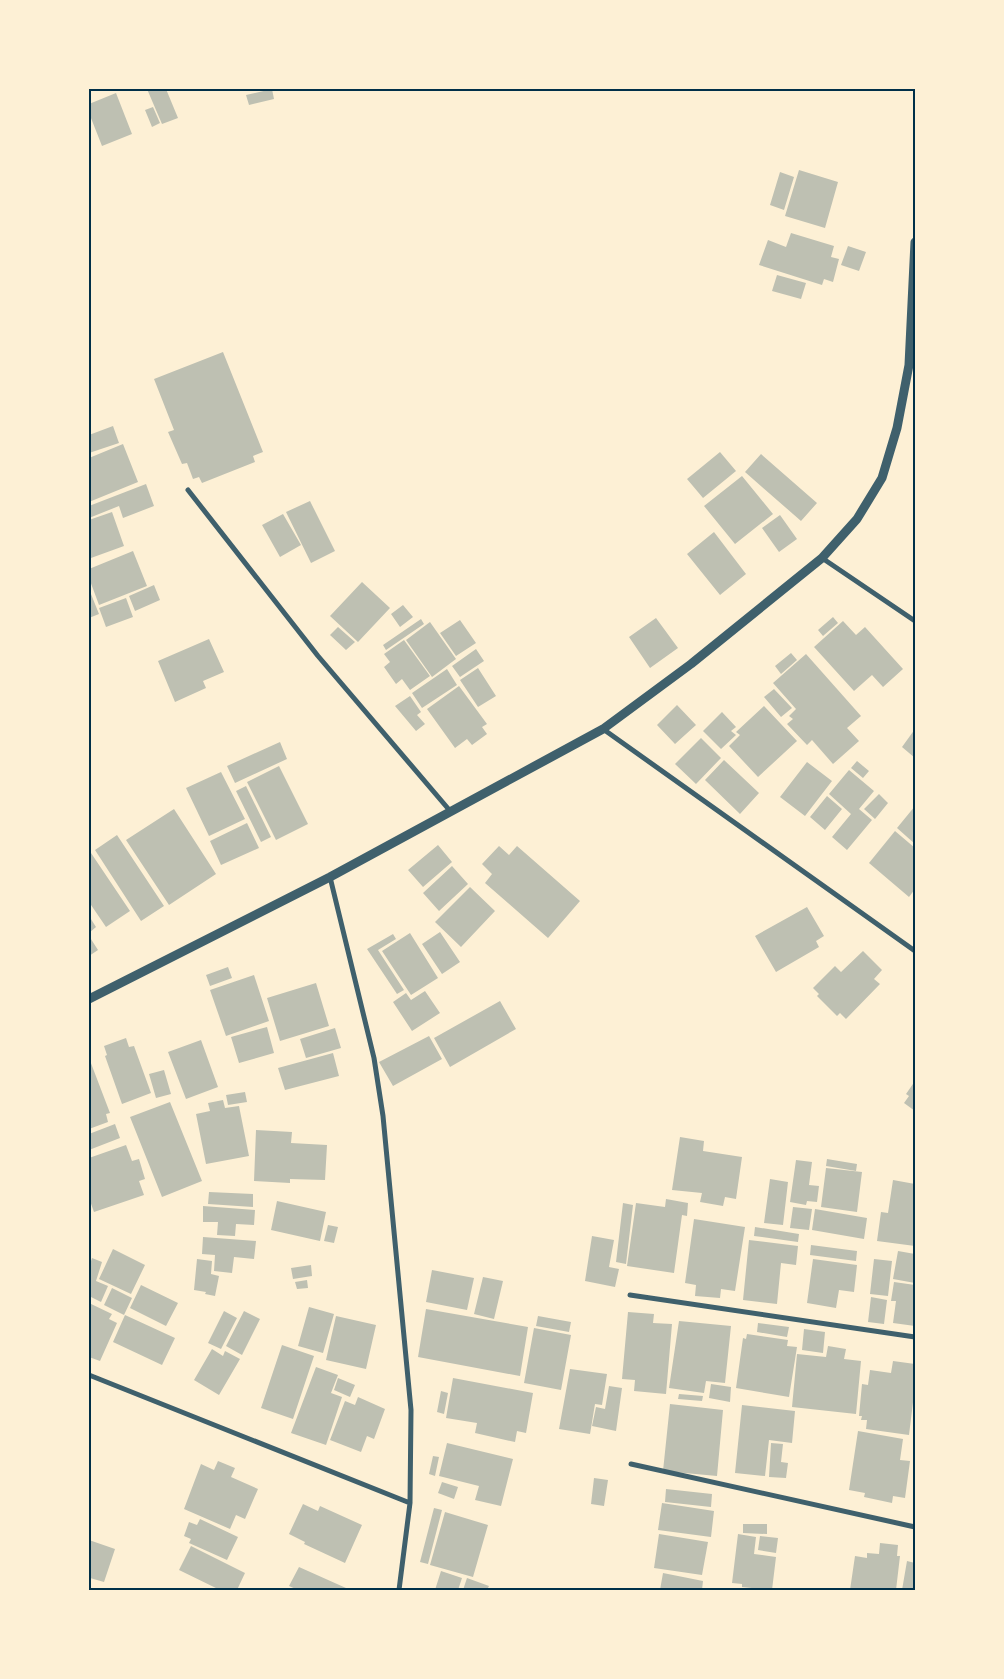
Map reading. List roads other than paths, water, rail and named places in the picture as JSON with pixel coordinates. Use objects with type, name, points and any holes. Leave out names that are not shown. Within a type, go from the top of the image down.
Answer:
[{"type":"street","points":[[89,998],[330,877],[604,728],[691,664],[822,558],[858,519],[882,478],[897,428],[909,365],[915,242]]},
{"type":"street","points":[[188,490],[318,656],[451,812]]},
{"type":"street","points":[[822,558],[915,621]]},
{"type":"street","points":[[604,728],[915,951]]},
{"type":"street","points":[[330,877],[374,1058],[383,1116],[411,1410],[410,1503],[399,1590]]},
{"type":"street","points":[[630,1295],[915,1337]]},
{"type":"street","points":[[89,1375],[410,1503]]},
{"type":"street","points":[[630,1464],[915,1527]]}]
